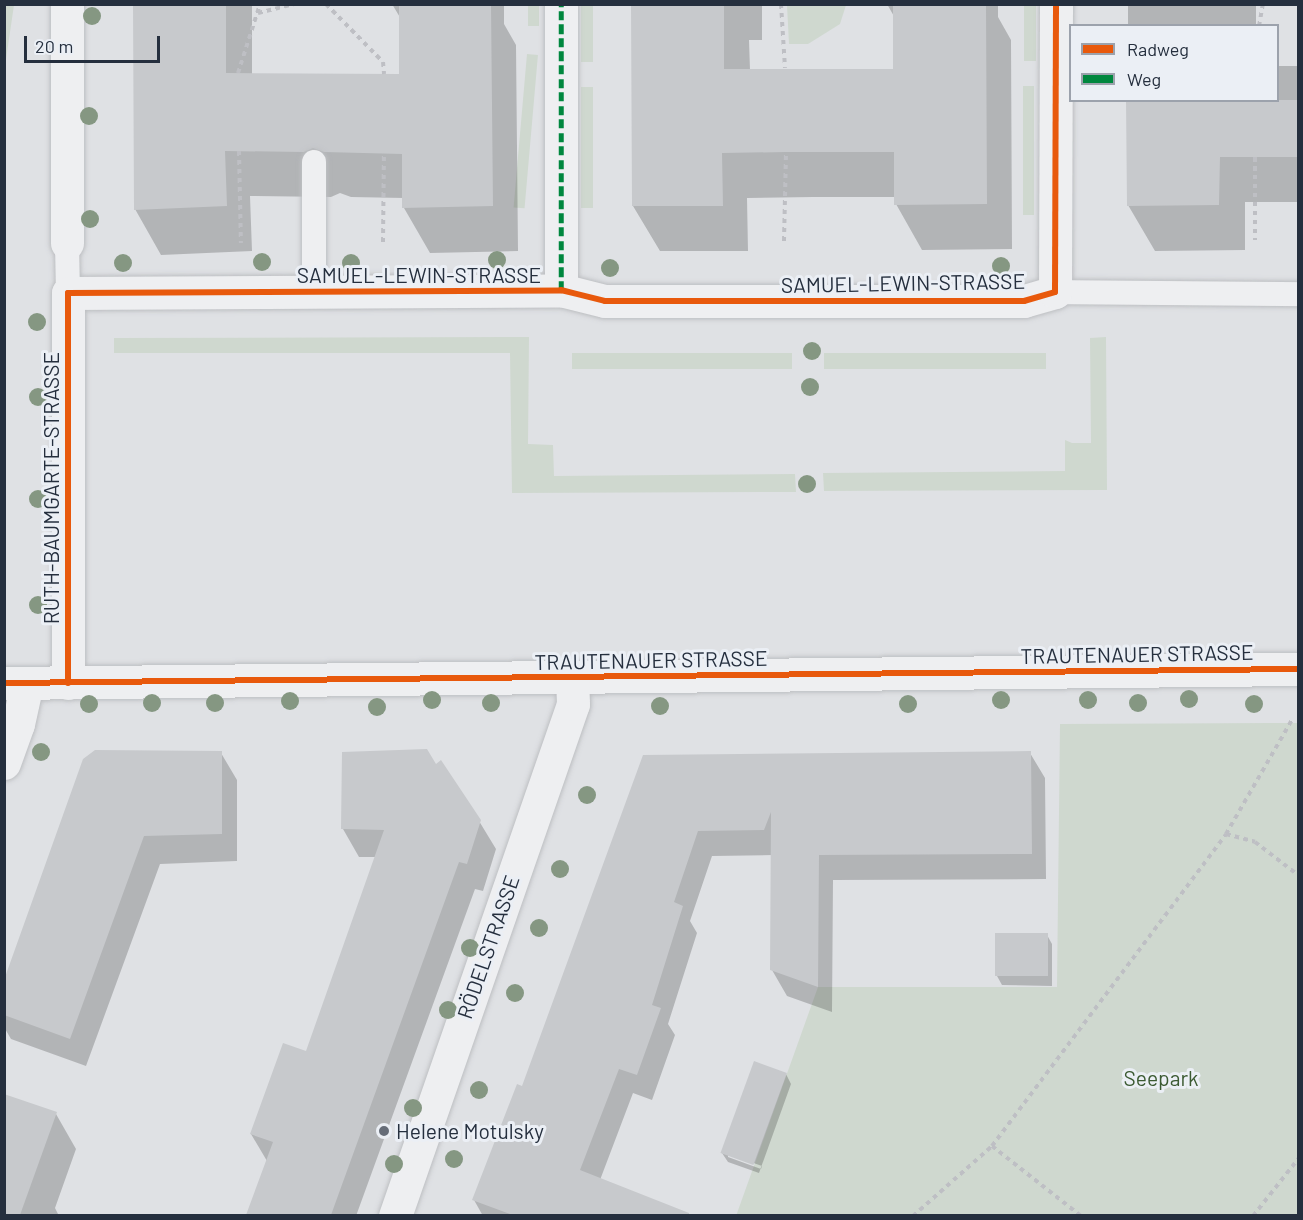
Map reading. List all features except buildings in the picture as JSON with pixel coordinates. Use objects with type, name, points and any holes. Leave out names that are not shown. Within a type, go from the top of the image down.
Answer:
[{"type":"street","name":"RUTH-BAUMGARTE-STRASSE","points":[[67,4],[67,243]]},
{"type":"street","points":[[561,4],[561,290]]},
{"type":"street","points":[[1055,292],[1056,4]]},
{"type":"street","name":"SAMUEL-LEWIN-STRASSE","points":[[68,293],[561,290],[605,301],[1024,301],[1055,292]]},
{"type":"street","name":"RUTH-BAUMGARTE-STRASSE","points":[[68,293],[68,683]]},
{"type":"street","name":"TRAUTENAUER STRASSE","points":[[16,683],[1299,669]]},
{"type":"street","name":"RÖDELSTRASSE","points":[[395,1215],[573,704],[572,677]]},
{"type":"street","points":[[4,763],[18,724],[16,683]]},
{"type":"lane","points":[[314,162],[314,292]]},
{"type":"lane","name":"RUTH-BAUMGARTE-STRASSE","points":[[67,243],[68,293]]},
{"type":"lane","name":"SAMUEL-LEWIN-STRASSE","points":[[1055,292],[1299,294]]},
{"type":"path","points":[[238,73],[260,4]]},
{"type":"path","points":[[258,13],[295,4]]},
{"type":"path","points":[[326,4],[383,62],[384,74]]},
{"type":"path","points":[[781,4],[785,68]]},
{"type":"path","points":[[1259,24],[1263,4]]},
{"type":"path","points":[[239,151],[241,243]]},
{"type":"path","points":[[784,242],[786,152]]},
{"type":"path","points":[[384,153],[384,242]]},
{"type":"path","points":[[1255,157],[1255,240]]},
{"type":"path","points":[[913,1215],[992,1146],[1226,834],[1293,718]]},
{"type":"path","points":[[1226,834],[1255,842],[1299,875]]},
{"type":"path","points":[[992,1146],[1081,1215]]},
{"type":"path","points":[[1252,1215],[1299,1159]]},
{"type":"green space","points":[[787,4],[846,5],[840,24],[808,44],[789,44]]},
{"type":"green space","points":[[4,5],[14,5],[5,66]]},
{"type":"green space","points":[[528,5],[539,5],[539,26],[528,26]]},
{"type":"green space","points":[[581,5],[593,5],[593,62],[581,62]]},
{"type":"green space","points":[[1024,5],[1036,5],[1036,61],[1024,61]]},
{"type":"green space","points":[[527,54],[538,55],[525,208],[514,207]]},
{"type":"green space","points":[[1023,86],[1034,86],[1034,215],[1023,215]]},
{"type":"green space","points":[[581,87],[593,87],[593,208],[581,208]]},
{"type":"green space","points":[[529,337],[528,444],[553,445],[554,476],[795,474],[796,492],[512,493],[510,353],[114,353],[114,338]]},
{"type":"green space","points":[[1106,337],[1107,490],[824,491],[823,473],[1065,471],[1065,440],[1072,443],[1091,443],[1090,338]]},
{"type":"green space","points":[[572,353],[792,353],[792,369],[572,369]]},
{"type":"green space","points":[[824,353],[1046,353],[1046,369],[824,369]]},
{"type":"green space","name":"Seepark","points":[[1298,723],[1298,1215],[736,1216],[818,987],[1057,987],[1060,724]]},
{"type":"marked path","points":[[561,4],[561,290]]},
{"type":"cycle path","points":[[68,683],[68,293],[561,290],[605,301],[1024,301],[1055,292],[1056,4]]},
{"type":"cycle path","points":[[4,683],[1298,669]]},
{"type":"place","name":"Helene Motulsky","points":[[384,1131]]}]
